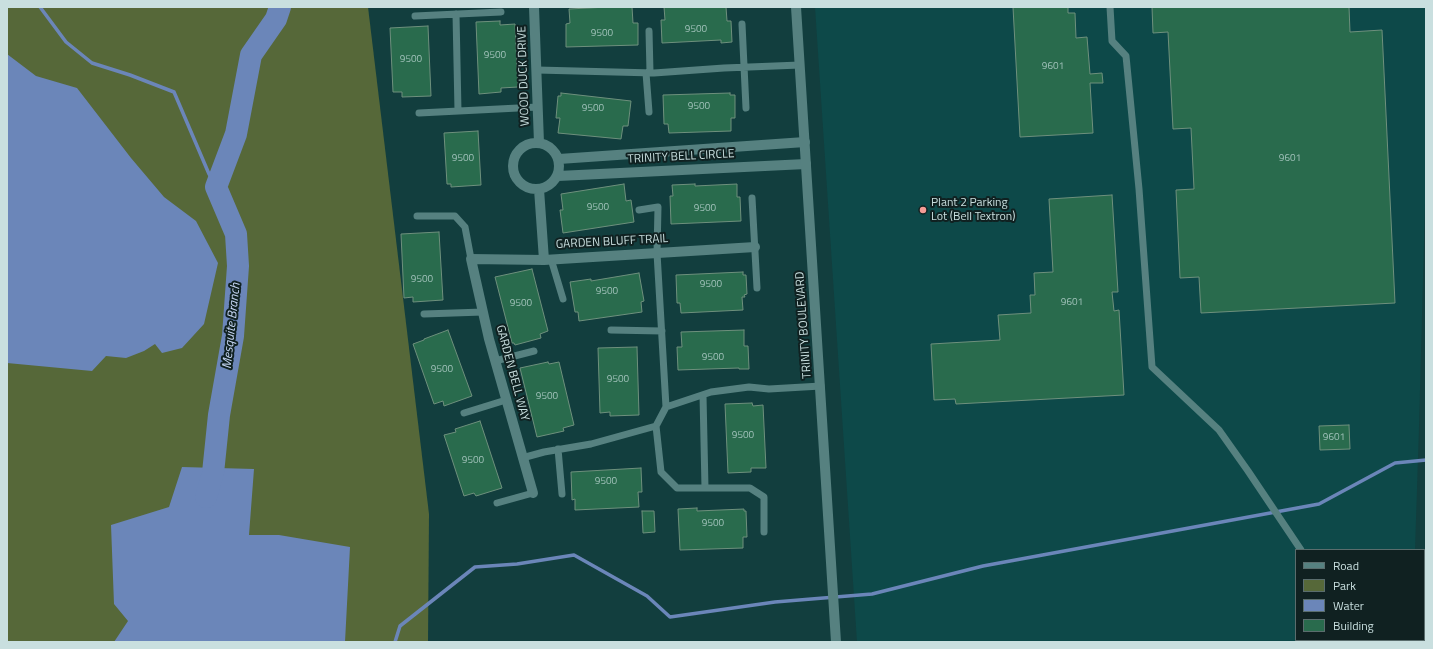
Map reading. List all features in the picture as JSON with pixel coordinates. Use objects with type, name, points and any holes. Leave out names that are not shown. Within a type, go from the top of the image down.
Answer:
[{"type":"street","name":"WOOD DUCK DRIVE","points":[[534,7],[539,143]]},
{"type":"street","name":"TRINITY BOULEVARD","points":[[796,7],[833,571],[836,642]]},
{"type":"street","name":"TRINITY BELL CIRCLE","points":[[558,159],[805,142]]},
{"type":"street","points":[[534,143],[544,144],[552,149],[558,159],[560,166],[558,176],[554,182],[539,190],[530,189],[522,185],[516,178],[513,170],[514,160],[518,152],[525,146],[534,143]]},
{"type":"street","name":"TRINITY BELL CIRCLE","points":[[558,176],[806,164]]},
{"type":"street","points":[[539,190],[547,259]]},
{"type":"street","name":"GARDEN BLUFF TRAIL","points":[[471,259],[547,259],[755,247]]},
{"type":"street","name":"GARDEN BELL WAY","points":[[471,259],[495,361],[533,493]]},
{"type":"lane","points":[[1110,7],[1112,41],[1126,56],[1139,189],[1152,367],[1219,430],[1300,549]]},
{"type":"lane","points":[[415,16],[501,12]]},
{"type":"lane","points":[[456,14],[458,111]]},
{"type":"lane","points":[[742,24],[746,108]]},
{"type":"lane","points":[[649,31],[649,112]]},
{"type":"lane","points":[[537,70],[648,72],[800,65]]},
{"type":"lane","points":[[419,113],[538,107]]},
{"type":"lane","points":[[752,198],[757,288]]},
{"type":"lane","points":[[639,210],[658,206],[657,253],[666,406],[656,426],[661,472],[677,488],[750,488],[764,497],[764,532]]},
{"type":"lane","points":[[417,216],[455,216],[465,227],[471,259]]},
{"type":"lane","points":[[547,259],[563,298]]},
{"type":"lane","points":[[424,314],[483,312]]},
{"type":"lane","points":[[611,330],[662,331]]},
{"type":"lane","points":[[495,361],[534,351]]},
{"type":"lane","points":[[666,406],[711,392],[748,387],[769,389],[821,386]]},
{"type":"lane","points":[[702,395],[705,488]]},
{"type":"lane","points":[[464,413],[506,400]]},
{"type":"lane","points":[[522,458],[558,449],[591,444],[656,426]]},
{"type":"lane","points":[[558,449],[562,494]]},
{"type":"lane","points":[[497,503],[533,493]]},
{"type":"shaded area","points":[[815,7],[1426,7],[1426,166],[1415,549],[1295,549],[1295,641],[1411,642],[857,642]]},
{"type":"green space","points":[[7,7],[368,7],[429,514],[428,642],[7,642]]},
{"type":"water","points":[[7,54],[36,76],[77,88],[131,158],[164,197],[196,221],[218,263],[204,324],[182,348],[162,353],[155,344],[144,351],[126,358],[106,356],[92,371],[7,363]]},
{"type":"water","points":[[182,467],[254,469],[249,535],[279,535],[350,547],[345,642],[114,642],[128,621],[114,604],[111,525],[169,507]]},
{"type":"building","points":[[632,7],[633,23],[638,23],[638,45],[566,47],[566,24],[570,23],[569,9]]},
{"type":"building","points":[[664,7],[726,7],[727,21],[731,21],[732,42],[721,43],[721,40],[662,43],[661,20],[665,20]]},
{"type":"building","points":[[1013,7],[1068,7],[1068,13],[1075,13],[1076,38],[1087,37],[1090,74],[1102,73],[1103,83],[1090,83],[1093,133],[1020,137]]},
{"type":"building","points":[[1152,7],[1349,7],[1350,32],[1382,30],[1395,303],[1201,313],[1199,277],[1180,278],[1176,190],[1194,189],[1191,128],[1173,129],[1168,32],[1153,33]]},
{"type":"building","points":[[500,21],[500,25],[515,24],[518,87],[501,88],[501,92],[479,94],[476,22]]},
{"type":"building","points":[[428,26],[431,96],[402,97],[402,92],[393,92],[390,28]]},
{"type":"building","points":[[561,93],[631,101],[628,126],[623,126],[621,139],[558,133],[560,118],[556,118],[558,96],[561,96]]},
{"type":"building","points":[[730,93],[730,95],[735,95],[735,118],[731,118],[731,131],[669,133],[668,124],[664,124],[663,95]]},
{"type":"building","points":[[478,131],[481,185],[451,187],[451,184],[447,184],[444,133]]},
{"type":"building","points":[[624,184],[626,201],[631,200],[634,222],[563,233],[560,210],[563,210],[561,194]]},
{"type":"building","points":[[695,184],[695,186],[737,184],[737,197],[740,197],[741,221],[671,224],[670,196],[673,196],[672,185]]},
{"type":"building","points":[[1112,195],[1118,292],[1112,292],[1114,311],[1119,310],[1124,395],[956,404],[955,399],[934,400],[931,344],[1000,340],[998,315],[1031,313],[1030,295],[1035,295],[1034,273],[1053,272],[1049,199]]},
{"type":"building","points":[[439,232],[443,300],[413,302],[413,297],[404,298],[401,234]]},
{"type":"building","points":[[532,269],[548,331],[540,334],[541,338],[515,345],[512,343],[495,277]]},
{"type":"building","points":[[743,272],[743,275],[746,275],[747,294],[744,295],[745,297],[742,297],[743,310],[681,313],[680,303],[677,303],[676,275]]},
{"type":"building","points":[[639,273],[644,301],[641,302],[642,312],[579,321],[578,312],[575,312],[570,282],[591,279],[591,281]]},
{"type":"building","points":[[448,330],[472,396],[444,406],[443,401],[434,404],[413,344]]},
{"type":"building","points":[[744,330],[744,346],[748,346],[749,369],[678,370],[677,347],[682,347],[681,332]]},
{"type":"building","points":[[637,347],[639,415],[610,416],[610,412],[600,413],[598,348]]},
{"type":"building","points":[[548,362],[549,364],[559,362],[574,425],[563,428],[564,431],[537,437],[520,368]]},
{"type":"building","points":[[752,403],[753,406],[763,405],[766,468],[751,468],[751,472],[728,473],[725,404]]},
{"type":"building","points":[[480,421],[502,488],[476,496],[474,493],[464,496],[444,435],[456,432],[455,429]]},
{"type":"building","points":[[1349,425],[1350,449],[1320,450],[1319,426]]},
{"type":"building","points":[[641,468],[642,492],[638,492],[639,507],[575,510],[575,499],[572,500],[571,472]]},
{"type":"building","points":[[697,508],[697,511],[744,509],[744,511],[746,511],[747,537],[743,537],[743,548],[680,550],[678,509]]},
{"type":"building","points":[[642,511],[654,511],[655,532],[643,533]]},
{"type":"waterway","points":[[40,7],[66,42],[92,63],[130,75],[174,92],[216,187]]},
{"type":"waterway","name":"Mesquite Branch","points":[[206,497],[213,473],[219,415],[233,336],[238,266],[236,234],[216,187],[236,134],[251,55],[276,19],[280,7]]},
{"type":"waterway","points":[[395,642],[400,626],[475,567],[517,564],[574,555],[647,596],[670,617],[775,602],[872,594],[983,566],[1319,504],[1395,463],[1426,460]]},
{"type":"place","name":"Plant 2 Parking Lot (Bell Textron)","points":[[923,210]]}]
